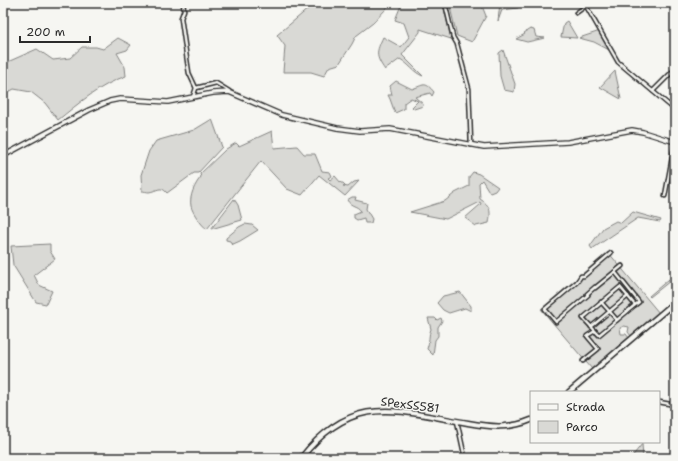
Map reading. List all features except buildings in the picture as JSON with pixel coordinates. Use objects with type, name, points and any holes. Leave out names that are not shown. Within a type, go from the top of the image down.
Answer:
[{"type":"main road","points":[[570,391],[675,302]]},
{"type":"main road","name":"SPexSS581","points":[[302,458],[319,438],[330,428],[345,419],[375,411],[404,412],[499,427],[513,426],[530,420]]},
{"type":"street","points":[[183,3],[184,10],[181,18],[187,60],[189,73],[196,88],[193,97]]},
{"type":"street","points":[[445,3],[453,37],[457,44],[469,89],[471,145]]},
{"type":"street","points":[[576,13],[590,3]]},
{"type":"street","points":[[586,6],[618,62],[675,110]]},
{"type":"street","points":[[653,91],[672,72]]},
{"type":"street","points":[[196,88],[216,83],[229,92],[282,115],[337,128],[360,131],[390,129],[484,147],[568,142],[632,130],[643,132],[675,142],[665,196]]},
{"type":"street","points":[[3,156],[89,110],[110,101],[120,99],[168,102],[213,93],[229,92]]},
{"type":"street","points":[[611,253],[584,276],[579,276],[577,282],[545,309],[556,322],[588,295],[587,294],[595,287],[622,266]]},
{"type":"street","points":[[614,272],[639,302],[599,335],[583,318],[620,286],[635,305]]},
{"type":"street","points":[[592,327],[628,296]]},
{"type":"street","points":[[602,302],[617,320]]},
{"type":"street","points":[[583,361],[598,349],[587,336],[594,330]]},
{"type":"street","points":[[660,402],[675,405]]},
{"type":"street","points":[[457,421],[464,458]]},
{"type":"green space","points":[[315,3],[390,3],[373,23],[356,36],[339,64],[329,67],[324,76],[311,72],[283,72],[285,46],[277,35]]},
{"type":"green space","points":[[402,3],[443,3],[451,39],[420,29],[420,32],[402,55],[423,76],[400,59],[385,70],[379,61],[378,50],[383,37],[401,47],[409,37],[404,23],[395,20]]},
{"type":"green space","points":[[449,3],[484,3],[482,6],[486,16],[472,42],[457,36]]},
{"type":"green space","points":[[500,3],[523,3],[518,8],[502,10],[498,21]]},
{"type":"green space","points":[[567,21],[577,38],[561,37],[564,23]]},
{"type":"green space","points":[[530,29],[534,30],[536,37],[545,38],[527,42],[516,39]]},
{"type":"green space","points":[[600,31],[613,52],[594,42],[579,38]]},
{"type":"green space","points":[[118,38],[131,45],[127,50],[117,53],[125,67],[126,76],[99,89],[58,120],[45,103],[31,92],[14,89],[3,95],[3,64],[37,49],[53,60],[70,58],[82,47],[96,47],[103,49]]},
{"type":"green space","points":[[503,50],[515,84],[514,92],[504,90],[500,76],[499,53]]},
{"type":"green space","points":[[615,71],[621,99],[600,87]]},
{"type":"green space","points":[[396,81],[412,89],[426,85],[434,92],[432,96],[430,93],[415,97],[423,104],[423,106],[414,109],[412,107],[418,101],[411,98],[404,103],[404,109],[395,113],[388,95],[392,95],[390,86]]},
{"type":"green space","points":[[212,119],[222,147],[198,173],[194,173],[167,193],[163,189],[149,192],[142,191],[141,175],[149,151],[156,141],[194,130]]},
{"type":"green space","points":[[272,131],[274,148],[297,146],[304,154],[315,154],[322,171],[330,172],[332,176],[328,178],[330,180],[335,176],[345,185],[343,186],[348,187],[354,182],[359,181],[345,196],[319,175],[302,195],[287,189],[261,161],[207,229],[193,212],[191,206],[192,194],[201,177],[200,174],[226,149],[236,143],[239,146]]},
{"type":"green space","points":[[473,172],[479,174],[498,187],[495,191],[490,193],[482,180],[479,183],[480,199],[489,209],[489,223],[476,226],[465,218],[481,204],[480,202],[446,219],[410,212],[445,201],[455,193],[469,186],[469,177]]},
{"type":"green space","points":[[352,197],[356,197],[355,200],[367,203],[366,209],[372,219],[371,223],[365,223],[364,218],[357,220],[354,218],[354,214],[361,211],[350,204],[347,200]]},
{"type":"green space","points":[[234,199],[238,205],[242,220],[211,229]]},
{"type":"green space","points":[[633,212],[661,220],[660,222],[638,218],[592,249],[590,246],[603,228],[616,221],[621,223]]},
{"type":"green space","points":[[245,224],[252,225],[258,230],[231,245],[232,244],[230,241],[226,240],[226,238]]},
{"type":"green space","points":[[50,244],[50,251],[55,259],[34,275],[39,285],[52,291],[46,304],[36,302],[13,265],[11,246]]},
{"type":"green space","points":[[608,252],[659,313],[631,336],[628,332],[629,327],[624,326],[620,328],[621,334],[626,334],[629,338],[592,369],[541,309]]},
{"type":"green space","points":[[675,274],[675,277],[650,297],[649,296]]},
{"type":"green space","points":[[460,292],[471,306],[471,311],[465,308],[449,313],[443,310],[437,303],[443,296]]},
{"type":"green space","points":[[428,318],[435,318],[437,320],[441,318],[442,321],[438,327],[438,336],[435,340],[433,355],[427,349],[431,329]]},
{"type":"green space","points":[[642,444],[643,458],[631,458]]}]
